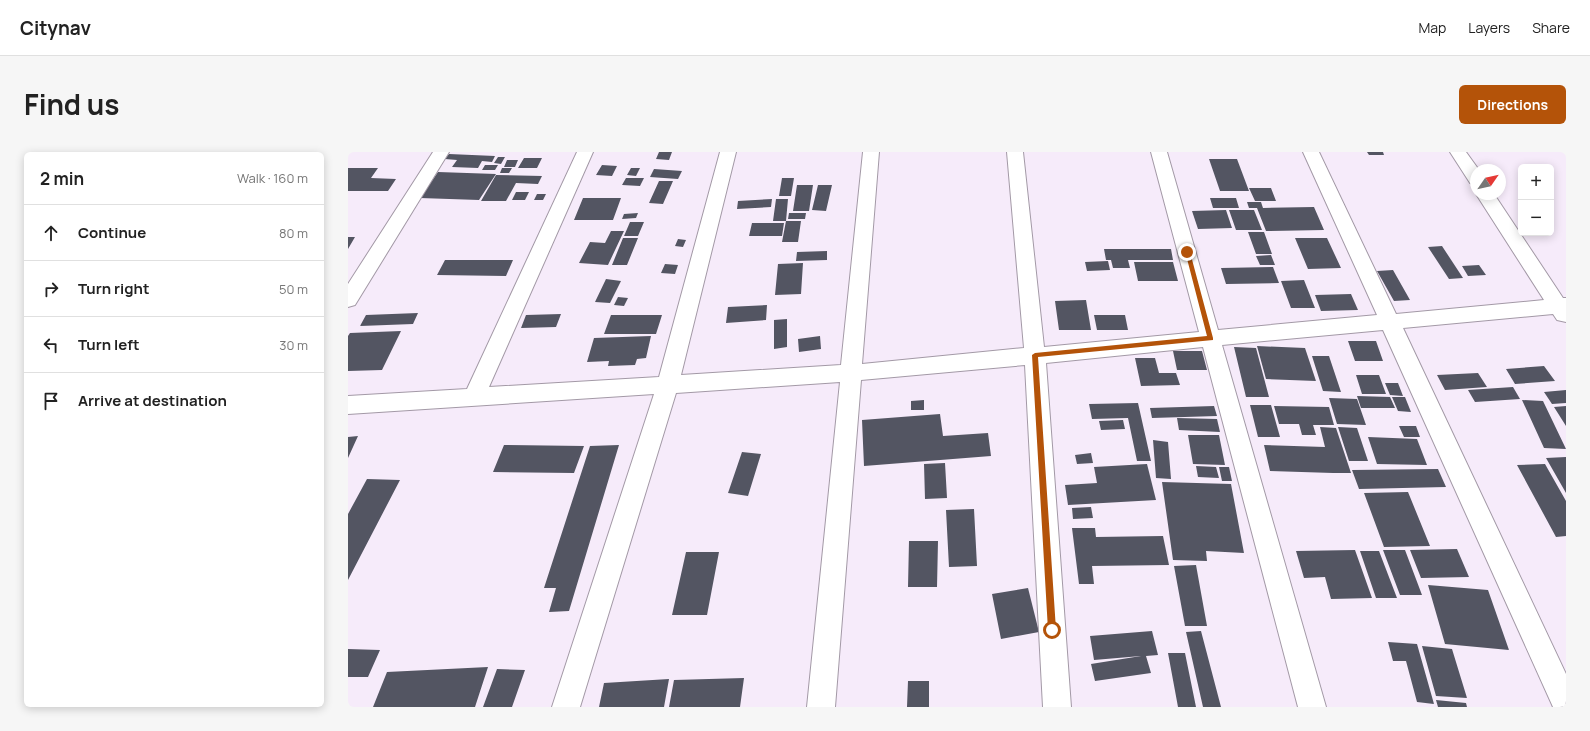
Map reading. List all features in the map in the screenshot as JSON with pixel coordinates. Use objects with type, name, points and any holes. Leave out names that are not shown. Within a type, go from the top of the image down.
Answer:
[{"type":"street","points":[[348,300],[441,152]]},
{"type":"street","points":[[474,396],[585,152]]},
{"type":"street","points":[[566,707],[668,384],[728,152]]},
{"type":"street","points":[[821,707],[871,152]]},
{"type":"street","points":[[1016,152],[1035,355],[1056,707]]},
{"type":"street","points":[[1159,152],[1312,707]]},
{"type":"street","points":[[1311,152],[1566,704]]},
{"type":"street","points":[[1458,152],[1470,170]]},
{"type":"street","points":[[348,405],[851,372],[1389,322],[1563,310],[1490,200]]},
{"type":"building","points":[[659,152],[672,152],[669,160],[656,159]]},
{"type":"building","points":[[1367,152],[1383,152],[1384,155],[1369,155]]},
{"type":"building","points":[[449,154],[495,156],[492,162],[482,161],[478,168],[452,167],[457,160],[445,159]]},
{"type":"building","points":[[498,157],[505,157],[501,164],[494,163]]},
{"type":"building","points":[[524,158],[542,158],[537,168],[518,168]]},
{"type":"building","points":[[1209,159],[1237,159],[1249,191],[1220,191]]},
{"type":"building","points":[[507,160],[518,160],[515,167],[504,167]]},
{"type":"building","points":[[485,165],[498,165],[495,170],[482,170]]},
{"type":"building","points":[[602,165],[617,166],[612,176],[596,175]]},
{"type":"building","points":[[348,168],[378,168],[371,178],[396,179],[388,191],[348,191]]},
{"type":"building","points":[[502,168],[512,168],[509,173],[500,173]]},
{"type":"building","points":[[631,168],[640,168],[636,176],[627,175]]},
{"type":"building","points":[[654,169],[682,171],[678,179],[650,177]]},
{"type":"building","points":[[438,172],[496,174],[479,200],[420,198]]},
{"type":"building","points":[[496,175],[542,176],[538,184],[516,183],[506,201],[481,201]]},
{"type":"building","points":[[626,178],[644,178],[640,186],[622,185]]},
{"type":"building","points":[[782,178],[794,178],[791,196],[779,196]]},
{"type":"building","points":[[659,181],[673,181],[663,204],[649,203]]},
{"type":"building","points":[[797,185],[813,185],[809,211],[793,211]]},
{"type":"building","points":[[818,185],[832,185],[826,211],[812,210]]},
{"type":"building","points":[[1249,188],[1271,188],[1276,201],[1255,201]]},
{"type":"building","points":[[516,192],[529,192],[525,200],[512,200]]},
{"type":"building","points":[[537,194],[546,194],[543,200],[534,200]]},
{"type":"building","points":[[583,198],[621,198],[613,220],[574,220]]},
{"type":"building","points":[[1210,198],[1236,198],[1239,208],[1213,208]]},
{"type":"building","points":[[772,199],[771,207],[737,209],[738,201]]},
{"type":"building","points":[[776,199],[788,199],[786,221],[773,221]]},
{"type":"building","points":[[1247,202],[1261,202],[1263,208],[1314,207],[1324,230],[1266,231],[1257,208],[1249,208]]},
{"type":"building","points":[[1226,210],[1232,228],[1198,229],[1192,211]]},
{"type":"building","points":[[1229,210],[1254,210],[1262,230],[1236,230]]},
{"type":"building","points":[[638,213],[636,218],[622,219],[624,214]]},
{"type":"building","points":[[789,213],[806,213],[805,219],[788,219]]},
{"type":"building","points":[[786,221],[801,221],[798,242],[782,242]]},
{"type":"building","points":[[630,222],[644,222],[638,236],[624,236]]},
{"type":"building","points":[[752,223],[784,223],[782,236],[749,236]]},
{"type":"building","points":[[611,231],[624,231],[608,265],[579,263],[590,242],[605,243]]},
{"type":"building","points":[[1248,232],[1264,232],[1272,254],[1256,254]]},
{"type":"building","points":[[348,237],[355,237],[348,249]]},
{"type":"building","points":[[623,238],[638,238],[627,265],[612,265]]},
{"type":"building","points":[[1295,238],[1327,238],[1341,268],[1308,269]]},
{"type":"building","points":[[678,239],[686,240],[683,247],[675,246]]},
{"type":"building","points":[[1442,246],[1463,278],[1449,279],[1428,247]]},
{"type":"building","points":[[1104,249],[1171,249],[1173,260],[1128,260],[1130,268],[1113,268],[1111,260],[1106,260]]},
{"type":"building","points":[[827,251],[827,260],[796,261],[797,252]]},
{"type":"building","points":[[1271,255],[1275,265],[1260,265],[1256,256]]},
{"type":"building","points":[[445,260],[513,260],[506,276],[437,275]]},
{"type":"building","points":[[1108,261],[1110,270],[1087,271],[1085,262]]},
{"type":"building","points":[[1134,262],[1173,262],[1178,281],[1138,281]]},
{"type":"building","points":[[803,263],[801,294],[775,295],[778,264]]},
{"type":"building","points":[[665,264],[678,265],[675,274],[661,273]]},
{"type":"building","points":[[1479,265],[1486,275],[1468,276],[1462,266]]},
{"type":"building","points":[[1273,267],[1279,283],[1226,284],[1221,268]]},
{"type":"building","points":[[1393,270],[1410,300],[1394,301],[1377,271]]},
{"type":"building","points":[[606,279],[621,281],[610,303],[595,302]]},
{"type":"building","points":[[1304,280],[1315,308],[1291,308],[1281,281]]},
{"type":"building","points":[[1351,294],[1358,310],[1321,311],[1315,295]]},
{"type":"building","points":[[618,297],[628,298],[624,306],[614,305]]},
{"type":"building","points":[[1086,300],[1091,330],[1059,330],[1055,301]]},
{"type":"building","points":[[767,305],[766,320],[726,323],[728,307]]},
{"type":"building","points":[[418,313],[413,324],[360,326],[366,315]]},
{"type":"building","points":[[561,314],[556,327],[521,328],[526,315]]},
{"type":"building","points":[[611,315],[662,315],[656,334],[604,334]]},
{"type":"building","points":[[1094,315],[1125,315],[1128,330],[1097,330]]},
{"type":"building","points":[[787,319],[787,347],[774,349],[774,320]]},
{"type":"building","points":[[401,331],[382,370],[348,371],[348,336],[350,333]]},
{"type":"building","points":[[651,336],[646,358],[637,359],[635,365],[608,366],[609,361],[587,362],[594,338]]},
{"type":"building","points":[[820,336],[821,349],[799,352],[798,339]]},
{"type":"building","points":[[1348,341],[1376,341],[1383,361],[1355,361]]},
{"type":"building","points":[[1257,346],[1305,348],[1316,381],[1266,379]]},
{"type":"building","points":[[1234,347],[1256,348],[1269,397],[1246,397]]},
{"type":"building","points":[[1173,351],[1202,351],[1207,370],[1177,370]]},
{"type":"building","points":[[1312,356],[1329,356],[1341,392],[1323,391]]},
{"type":"building","points":[[1135,358],[1155,358],[1159,373],[1176,373],[1180,385],[1141,386]]},
{"type":"building","points":[[1544,366],[1555,381],[1515,384],[1506,369]]},
{"type":"building","points":[[1478,373],[1487,387],[1445,390],[1437,375]]},
{"type":"building","points":[[1356,375],[1379,375],[1386,394],[1362,394]]},
{"type":"building","points":[[1385,383],[1398,383],[1403,396],[1390,395]]},
{"type":"building","points":[[1513,387],[1520,399],[1475,402],[1468,390]]},
{"type":"building","points":[[1566,390],[1566,403],[1552,404],[1544,392]]},
{"type":"building","points":[[1357,396],[1390,397],[1395,408],[1361,408]]},
{"type":"building","points":[[1392,397],[1405,397],[1411,412],[1398,411]]},
{"type":"building","points":[[1329,398],[1357,399],[1366,425],[1337,424]]},
{"type":"building","points":[[924,400],[924,410],[911,410],[911,401]]},
{"type":"building","points":[[1522,400],[1543,401],[1566,449],[1544,448]]},
{"type":"building","points":[[1138,403],[1151,461],[1137,461],[1128,418],[1092,419],[1089,404]]},
{"type":"building","points":[[1250,405],[1271,405],[1280,437],[1258,437]]},
{"type":"building","points":[[1214,406],[1217,416],[1152,418],[1150,408]]},
{"type":"building","points":[[1274,406],[1329,407],[1334,425],[1313,425],[1316,435],[1302,435],[1299,424],[1279,424]]},
{"type":"building","points":[[1566,406],[1566,426],[1554,407]]},
{"type":"building","points":[[940,414],[943,436],[988,433],[991,456],[864,466],[862,420]]},
{"type":"building","points":[[1177,418],[1217,419],[1220,432],[1179,430]]},
{"type":"building","points":[[1123,420],[1125,429],[1101,430],[1099,421]]},
{"type":"building","points":[[1399,426],[1416,426],[1420,437],[1404,437]]},
{"type":"building","points":[[1320,427],[1336,428],[1351,473],[1270,471],[1264,445],[1325,447]]},
{"type":"building","points":[[1338,427],[1357,428],[1368,461],[1349,461]]},
{"type":"building","points":[[1188,435],[1219,435],[1225,465],[1193,464]]},
{"type":"building","points":[[358,436],[348,458],[348,437]]},
{"type":"building","points":[[1368,437],[1417,439],[1427,465],[1377,464]]},
{"type":"building","points":[[1153,440],[1168,442],[1171,479],[1156,478]]},
{"type":"building","points":[[504,445],[584,446],[574,473],[493,472]]},
{"type":"building","points":[[619,445],[569,611],[549,612],[556,588],[544,588],[590,446]]},
{"type":"building","points":[[742,452],[761,454],[748,496],[728,493]]},
{"type":"building","points":[[1091,453],[1093,463],[1077,464],[1075,455]]},
{"type":"building","points":[[1566,457],[1566,493],[1546,458]]},
{"type":"building","points":[[945,463],[947,498],[925,499],[924,464]]},
{"type":"building","points":[[1147,464],[1156,500],[1068,505],[1065,485],[1097,483],[1094,467]]},
{"type":"building","points":[[1545,464],[1566,501],[1566,536],[1556,537],[1517,465]]},
{"type":"building","points":[[1196,466],[1216,467],[1219,478],[1198,477]]},
{"type":"building","points":[[1219,467],[1229,467],[1232,481],[1222,481]]},
{"type":"building","points":[[1438,469],[1446,487],[1359,489],[1352,470]]},
{"type":"building","points":[[367,479],[400,480],[348,580],[348,514]]},
{"type":"building","points":[[1162,482],[1231,484],[1244,553],[1206,551],[1207,561],[1173,560]]},
{"type":"building","points":[[1408,492],[1430,546],[1384,547],[1364,493]]},
{"type":"building","points":[[1091,507],[1093,518],[1073,519],[1072,508]]},
{"type":"building","points":[[974,509],[977,566],[949,567],[946,510]]},
{"type":"building","points":[[1072,528],[1095,528],[1096,537],[1163,536],[1169,565],[1092,566],[1094,584],[1079,584]]},
{"type":"building","points":[[909,541],[938,541],[937,587],[908,587]]},
{"type":"building","points":[[1457,549],[1469,577],[1421,578],[1410,550]]},
{"type":"building","points":[[1355,550],[1372,598],[1331,599],[1325,577],[1304,578],[1296,551]]},
{"type":"building","points":[[1383,550],[1405,550],[1422,595],[1400,595]]},
{"type":"building","points":[[1360,551],[1379,551],[1397,598],[1376,598]]},
{"type":"building","points":[[686,552],[719,552],[707,615],[672,615]]},
{"type":"building","points":[[1196,565],[1207,626],[1185,626],[1174,566]]},
{"type":"building","points":[[1428,585],[1488,590],[1509,650],[1445,644]]},
{"type":"building","points":[[1028,588],[1039,632],[1001,639],[992,594]]},
{"type":"building","points":[[1152,631],[1158,655],[1146,656],[1151,673],[1095,681],[1091,664],[1141,656],[1094,660],[1090,636]]},
{"type":"building","points":[[1201,631],[1221,707],[1203,707],[1186,632]]},
{"type":"building","points":[[1388,642],[1417,644],[1434,704],[1417,702],[1406,661],[1393,661]]},
{"type":"building","points":[[1422,646],[1452,649],[1467,698],[1436,696]]},
{"type":"building","points":[[348,649],[380,650],[368,677],[348,677]]},
{"type":"building","points":[[1168,653],[1185,653],[1196,707],[1178,707]]},
{"type":"building","points":[[488,667],[475,707],[373,707],[387,672]]},
{"type":"building","points":[[497,669],[525,670],[512,707],[483,707]]},
{"type":"building","points":[[744,678],[740,707],[669,707],[674,680]]},
{"type":"building","points":[[669,679],[664,707],[599,707],[604,683]]},
{"type":"building","points":[[908,681],[929,681],[929,707],[907,707]]},
{"type":"building","points":[[1436,700],[1466,703],[1467,707],[1438,707]]},
{"type":"route","points":[[1052,630],[1035,355],[1210,338],[1187,252]]}]
